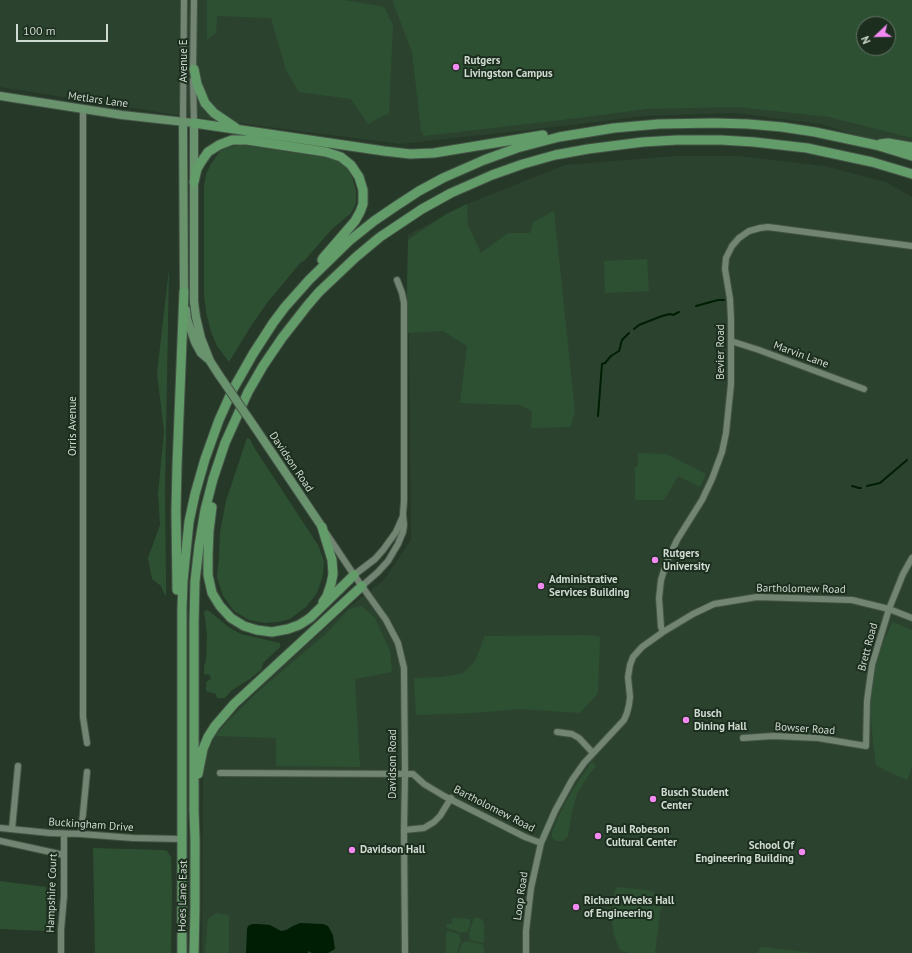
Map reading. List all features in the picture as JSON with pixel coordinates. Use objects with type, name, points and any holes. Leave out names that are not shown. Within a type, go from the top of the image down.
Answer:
[{"type":"highway","points":[[194,69],[197,84],[205,103],[214,113],[239,130]]},
{"type":"highway","points":[[194,123],[410,154],[467,148],[558,132],[580,133]]},
{"type":"highway","points":[[182,699],[183,581],[189,522],[193,501],[205,459],[219,420],[232,391],[253,354],[285,307],[320,268],[349,241],[374,221],[413,195],[443,178],[500,153],[538,142],[580,133],[614,128],[659,124],[748,124],[814,132],[876,145],[912,156]]},
{"type":"highway","points":[[194,182],[197,169],[208,152],[219,145],[232,140],[247,140],[326,152],[345,160],[351,165],[359,177],[363,190],[363,204],[355,221],[323,258],[320,268]]},
{"type":"highway","points":[[194,811],[195,582],[205,510],[213,479],[242,404],[263,366],[282,338],[307,306],[356,257],[403,220],[441,198],[472,183],[523,164],[588,149],[643,142],[699,140],[754,142],[807,148],[872,162],[912,174]]},
{"type":"highway","points":[[876,145],[888,143],[912,147]]},
{"type":"highway","points":[[182,699],[177,633],[176,511],[184,291]]},
{"type":"highway","points":[[223,451],[211,510],[208,575],[212,593],[231,618],[244,626],[258,630],[272,632],[288,629],[299,625],[319,609],[354,575]]},
{"type":"highway","points":[[319,609],[327,596],[333,574],[332,560],[322,527]]},
{"type":"highway","points":[[194,811],[198,771],[208,737],[215,726],[234,704],[362,586]]},
{"type":"highway","name":"Hoes Lane East","points":[[182,699],[182,953]]},
{"type":"highway","name":"Hoes Lane East","points":[[194,811],[196,839],[194,953]]},
{"type":"main road","name":"Metlars Lane","points":[[0,96],[83,109],[194,123]]},
{"type":"main road","name":"Davidson Road","points":[[183,122],[184,291],[187,319],[192,335],[201,353],[210,361]]},
{"type":"main road","name":"Davidson Road","points":[[194,123],[194,302],[198,328],[210,361],[322,527]]},
{"type":"street","name":"Avenue E","points":[[183,122],[184,0]]},
{"type":"street","name":"Avenue E","points":[[194,0],[194,123]]},
{"type":"street","name":"Orris Avenue","points":[[83,109],[83,717],[87,743]]},
{"type":"street","name":"Bevier Road","points":[[664,632],[660,625],[659,598],[661,580],[666,564],[677,540],[707,490],[725,442],[731,384],[731,310],[726,276],[726,262],[727,255],[735,242],[749,231],[768,227],[912,246]]},
{"type":"street","points":[[362,586],[388,561],[398,544],[404,524],[404,303],[402,292],[397,280]]},
{"type":"street","name":"Marvin Lane","points":[[731,340],[864,389]]},
{"type":"street","points":[[354,575],[375,559],[383,550],[396,532],[403,514]]},
{"type":"street","name":"Davidson Road","points":[[322,527],[386,620],[398,643],[402,657],[404,668],[405,953]]},
{"type":"street","name":"Brett Road","points":[[866,746],[867,702],[872,665],[889,609],[903,574],[912,558]]},
{"type":"street","name":"Bartholomew Road","points":[[220,773],[413,774],[424,784],[525,837],[541,843],[564,794],[584,763],[620,725],[628,713],[630,697],[628,671],[634,657],[642,647],[693,614],[714,604],[756,597],[852,600],[889,609],[912,618]]},
{"type":"street","points":[[557,732],[572,734],[579,738],[593,753]]},
{"type":"street","name":"Bowser Road","points":[[743,738],[774,736],[818,738],[866,746]]},
{"type":"street","points":[[12,829],[18,766]]},
{"type":"street","points":[[81,834],[87,772]]},
{"type":"street","points":[[404,830],[424,828],[434,822],[440,816],[451,798]]},
{"type":"street","name":"Buckingham Drive","points":[[0,828],[64,834],[182,839]]},
{"type":"street","name":"Hampshire Court","points":[[61,953],[61,930],[64,896],[64,834]]},
{"type":"street","points":[[0,841],[64,855]]},
{"type":"street","name":"Loop Road","points":[[526,953],[527,924],[531,888],[541,843]]},
{"type":"shaded area","name":"Rutgers Livingston Campus","points":[[0,0],[912,0],[912,153],[821,124],[735,113],[642,116],[400,144],[171,114],[0,87]]},
{"type":"shaded area","points":[[207,0],[344,0],[384,7],[393,25],[389,113],[368,124],[351,99],[299,92],[286,70],[271,18],[217,16],[216,33],[207,39]]},
{"type":"shaded area","points":[[392,0],[912,0],[912,138],[829,117],[738,107],[647,109],[424,136],[421,131],[412,52]]},
{"type":"shaded area","points":[[241,145],[330,158],[339,162],[347,168],[352,177],[356,191],[356,202],[350,214],[332,229],[304,261],[301,262],[267,303],[229,362],[217,346],[211,332],[206,312],[204,294],[204,187],[206,174],[220,151],[229,147]]},
{"type":"shaded area","name":"Rutgers University","points":[[674,156],[739,156],[824,166],[886,182],[912,197],[912,953],[202,953],[203,773],[208,750],[216,732],[226,720],[266,682],[348,608],[384,580],[411,540],[408,235],[467,204],[565,165]]},
{"type":"shaded area","points":[[467,204],[468,225],[481,253],[508,233],[530,233],[533,222],[554,211],[575,412],[570,427],[531,428],[532,411],[519,405],[460,403],[467,346],[443,331],[406,333],[408,240],[446,214]]},
{"type":"shaded area","points":[[647,259],[649,291],[605,293],[604,261]]},
{"type":"shaded area","points":[[169,269],[165,488],[166,597],[161,586],[152,579],[148,558],[160,525],[158,494],[164,432],[157,373]]},
{"type":"shaded area","points":[[247,438],[250,439],[318,545],[324,561],[323,575],[317,593],[306,607],[290,619],[278,622],[265,623],[249,620],[234,611],[223,596],[217,577],[220,532],[226,501]]},
{"type":"shaded area","points":[[638,453],[666,454],[706,474],[700,487],[678,476],[664,500],[635,500],[635,467],[638,466]]},
{"type":"shaded area","points":[[362,606],[375,618],[390,651],[392,672],[355,679],[360,767],[276,766],[276,738],[215,736],[227,722],[261,689],[328,632],[349,609]]},
{"type":"shaded area","points":[[207,610],[230,628],[241,634],[280,643],[280,647],[263,663],[261,670],[231,691],[225,698],[217,698],[216,694],[206,691],[206,682],[211,679],[210,675],[204,674],[207,634],[204,611]]},
{"type":"shaded area","points":[[892,622],[912,630],[912,767],[907,780],[876,765],[873,743],[870,703],[874,666]]},
{"type":"shaded area","points":[[590,635],[600,637],[598,693],[580,713],[521,709],[473,713],[416,715],[414,678],[443,677],[463,673],[475,661],[485,636]]},
{"type":"shaded area","points":[[592,762],[596,766],[587,777],[577,794],[572,811],[568,836],[563,841],[556,841],[552,837],[552,832],[559,815],[573,789]]},
{"type":"shaded area","points":[[93,848],[167,851],[171,857],[171,953],[95,953]]},
{"type":"shaded area","points":[[0,881],[46,887],[46,931],[0,929]]},
{"type":"shaded area","points":[[618,887],[653,891],[655,896],[662,898],[663,901],[660,906],[662,907],[660,912],[655,953],[629,953],[621,951],[619,948],[614,935],[611,915],[613,915],[613,912],[611,912],[614,893]]},
{"type":"shaded area","points":[[217,913],[229,915],[229,953],[205,953],[208,919]]},
{"type":"shaded area","points":[[452,918],[470,919],[470,926],[467,932],[461,933],[447,928],[446,924],[450,924],[452,922]]},
{"type":"shaded area","points":[[474,918],[480,918],[484,922],[484,941],[482,943],[470,939],[469,933]]},
{"type":"shaded area","points":[[300,923],[323,924],[328,926],[333,935],[335,949],[328,953],[312,953],[308,951],[308,953],[246,953],[248,926],[252,924],[270,925],[281,931]]},
{"type":"shaded area","points":[[448,931],[460,935],[461,941],[457,953],[446,953],[446,933]]},
{"type":"shaded area","points":[[469,941],[483,945],[484,952],[459,953],[463,942]]},
{"type":"shaded area","points":[[761,947],[814,953],[758,953]]},
{"type":"waterway","points":[[696,306],[718,300],[724,300]]},
{"type":"waterway","points":[[634,329],[639,325],[662,316],[670,314],[673,315],[679,312]]},
{"type":"waterway","points":[[598,416],[602,364],[619,351],[622,340],[629,333]]},
{"type":"waterway","points":[[867,486],[880,483],[907,460]]},
{"type":"waterway","points":[[852,486],[861,488]]},
{"type":"place","name":"Rutgers Livingston Campus","points":[[456,67]]},
{"type":"place","name":"Rutgers University","points":[[655,560]]},
{"type":"place","name":"Administrative Services Building","points":[[541,586]]},
{"type":"place","name":"Busch Dining Hall","points":[[686,720]]},
{"type":"place","name":"Busch Student Center","points":[[653,799]]},
{"type":"place","name":"Paul Robeson Cultural Center","points":[[598,836]]},
{"type":"place","name":"Davidson Hall","points":[[352,850]]},
{"type":"place","name":"School Of Engineering Building","points":[[802,852]]},
{"type":"place","name":"Richard Weeks Hall of Engineering","points":[[576,907]]}]
